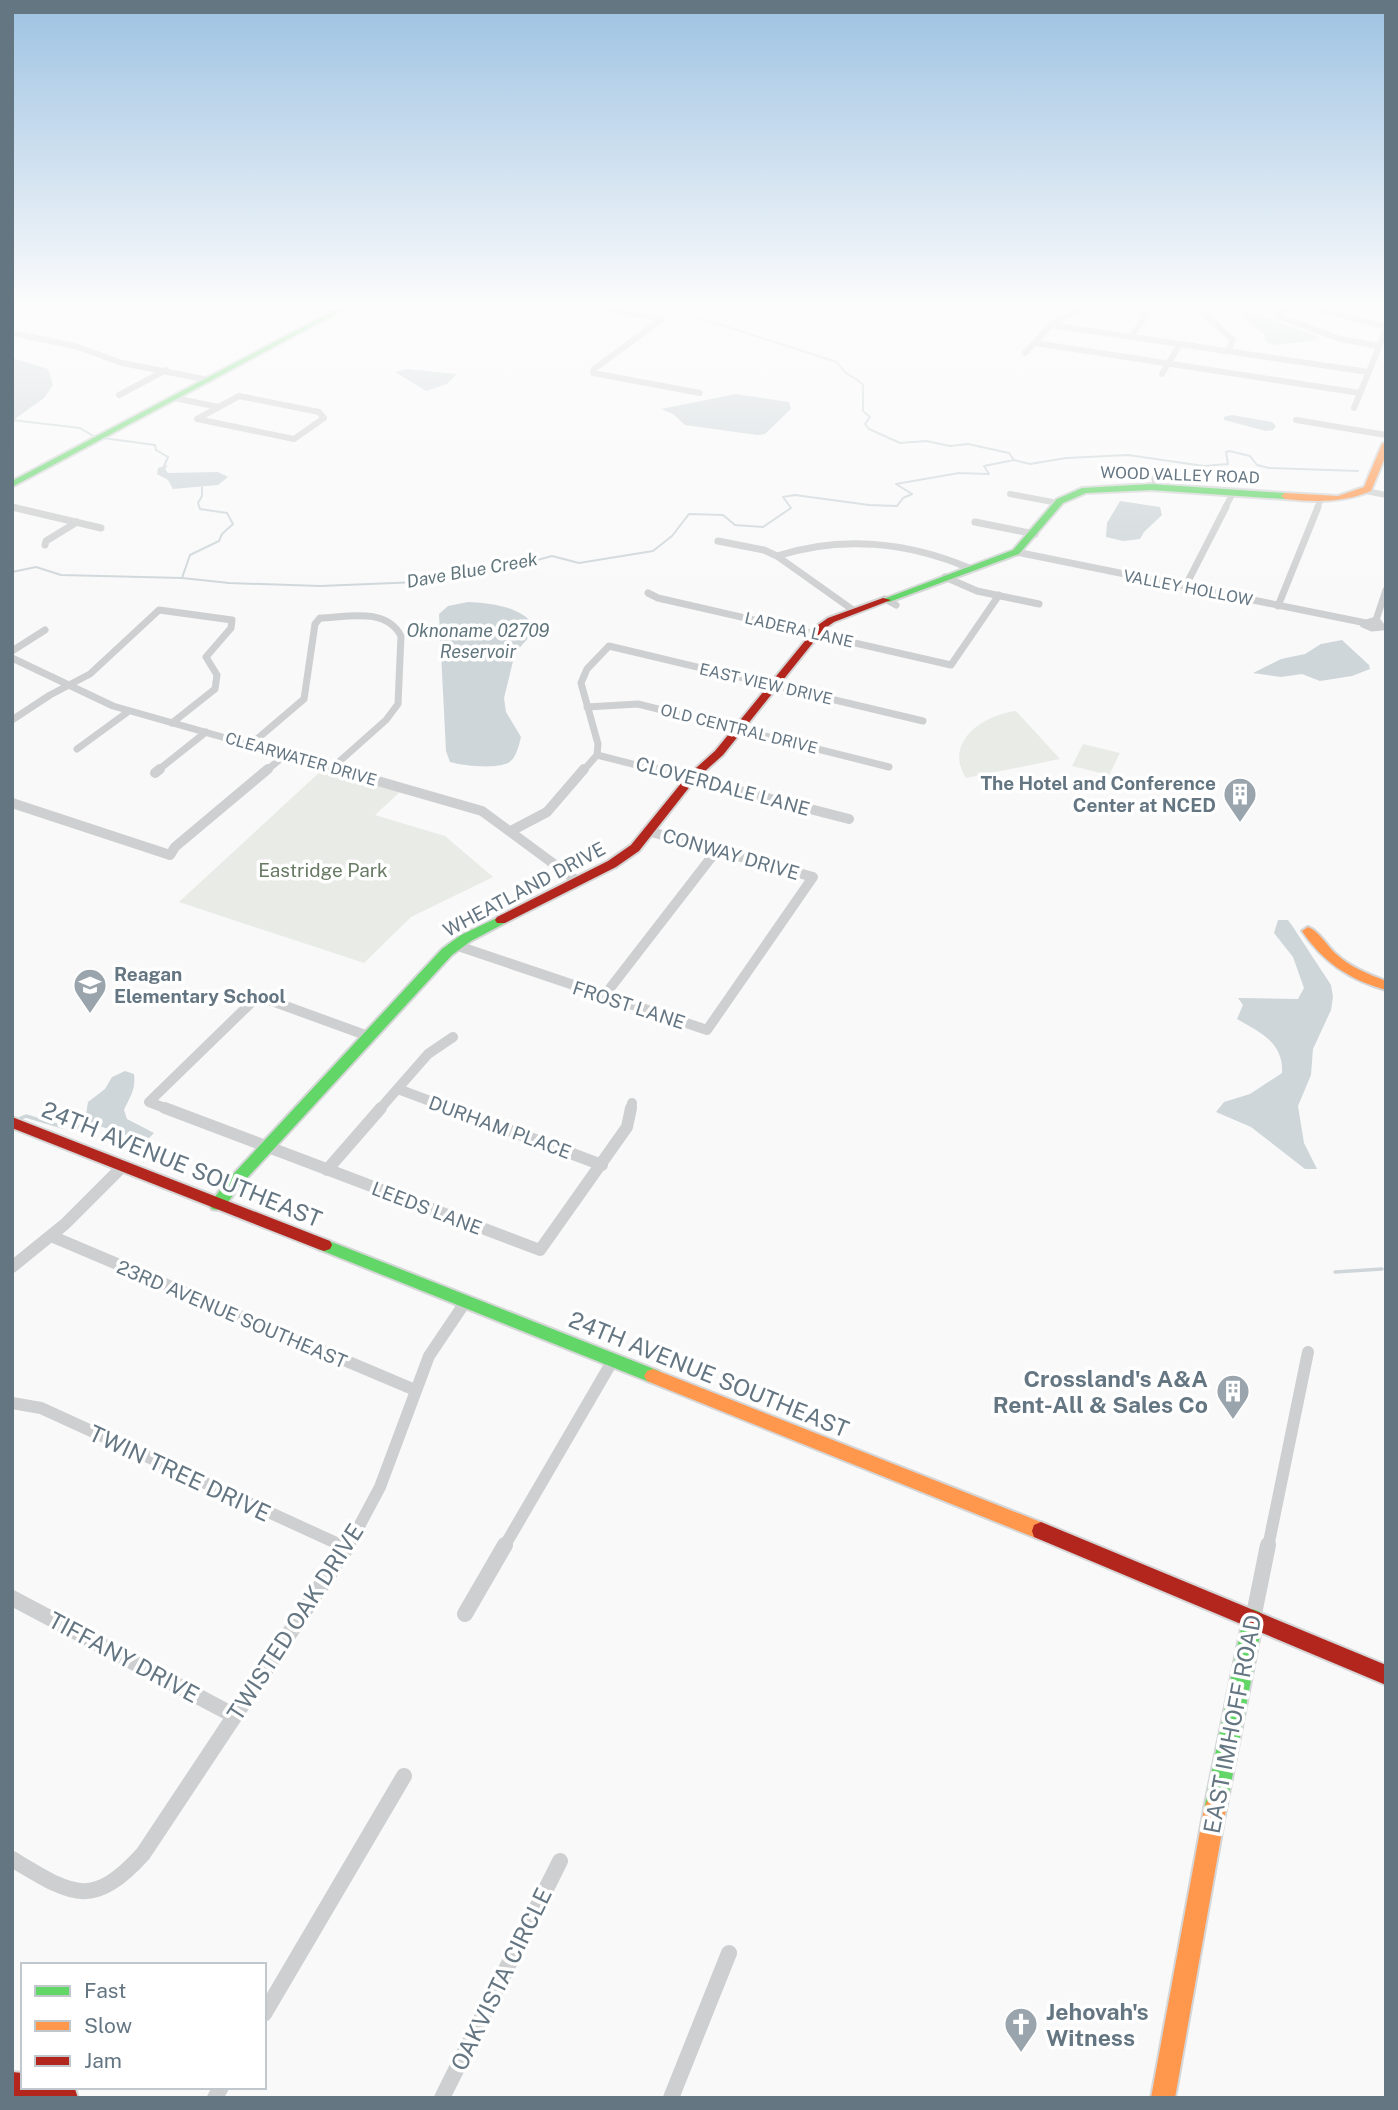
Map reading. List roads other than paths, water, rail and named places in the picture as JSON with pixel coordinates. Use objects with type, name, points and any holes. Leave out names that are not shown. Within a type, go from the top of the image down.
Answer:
[{"type":"street","points":[[12,485],[167,402]]},
{"type":"street","points":[[196,402],[218,407]]},
{"type":"street","points":[[227,402],[197,419],[294,439],[324,418],[318,412],[271,402]]},
{"type":"street","points":[[1354,408],[1356,402]]},
{"type":"street","points":[[1296,420],[1386,435]]},
{"type":"street","points":[[1386,444],[1366,491],[1386,495]]},
{"type":"street","name":"WOOD VALLEY ROAD","points":[[815,634],[831,620],[853,610],[891,602],[945,577],[1016,552],[1035,534],[1064,497],[1084,489],[1155,482],[1233,493],[1321,499],[1350,498],[1366,491]]},
{"type":"street","points":[[1185,587],[1233,493]]},
{"type":"street","points":[[1010,494],[1058,503]]},
{"type":"street","points":[[1278,606],[1321,499]]},
{"type":"street","points":[[15,510],[101,528]]},
{"type":"street","points":[[46,545],[46,541],[77,522]]},
{"type":"street","points":[[975,522],[1035,534]]},
{"type":"street","points":[[718,541],[777,556],[853,610]]},
{"type":"street","points":[[777,556],[848,543],[928,554],[970,568]]},
{"type":"street","name":"VALLEY HOLLOW","points":[[1016,552],[1361,622],[1372,628],[1382,628],[1377,619],[1386,590]]},
{"type":"street","points":[[945,577],[966,587],[1040,604]]},
{"type":"street","name":"LADERA LANE","points":[[648,593],[659,598],[951,665],[999,595]]},
{"type":"street","points":[[12,720],[90,674],[159,610],[232,620],[231,628],[206,657],[217,675],[215,689],[172,723]]},
{"type":"street","points":[[250,745],[304,699],[315,624],[320,618],[380,618],[396,625],[401,633],[398,704],[386,720],[332,768]]},
{"type":"street","points":[[12,651],[45,630]]},
{"type":"street","name":"WHEATLAND DRIVE","points":[[217,1205],[266,1147],[454,945],[624,857],[691,778],[738,729],[815,634]]},
{"type":"street","name":"EAST VIEW DRIVE","points":[[587,707],[582,678],[608,646],[923,721]]},
{"type":"street","name":"CLEARWATER DRIVE","points":[[12,658],[107,704],[474,807],[489,814],[577,881]]},
{"type":"street","name":"OLD CENTRAL DRIVE","points":[[587,707],[638,704],[889,767]]},
{"type":"street","points":[[511,831],[547,812],[597,755],[598,744],[587,707]]},
{"type":"street","points":[[78,749],[129,711]]},
{"type":"street","points":[[155,773],[206,732]]},
{"type":"street","points":[[12,803],[170,855],[175,847],[285,755]]},
{"type":"street","name":"CLOVERDALE LANE","points":[[597,755],[849,819]]},
{"type":"street","name":"CONWAY DRIVE","points":[[648,831],[813,877]]},
{"type":"street","points":[[604,996],[717,850]]},
{"type":"street","name":"FROST LANE","points":[[454,945],[707,1030],[813,877]]},
{"type":"street","points":[[1308,931],[1335,963],[1359,978],[1386,986]]},
{"type":"street","name":"LEEDS LANE","points":[[368,1036],[258,996],[149,1102],[540,1250],[627,1127],[632,1103]]},
{"type":"street","points":[[327,1170],[428,1054],[453,1037]]},
{"type":"street","name":"DURHAM PLACE","points":[[398,1089],[602,1165]]},
{"type":"street","name":"24TH AVENUE SOUTHEAST","points":[[12,1122],[992,1511],[1386,1675]]},
{"type":"street","points":[[12,1266],[51,1236],[122,1167]]},
{"type":"street","name":"23RD AVENUE SOUTHEAST","points":[[51,1236],[415,1391]]},
{"type":"street","name":"TWISTED OAK DRIVE","points":[[12,1859],[70,1890],[94,1894],[120,1880],[130,1870],[346,1548],[380,1488],[429,1356],[466,1301]]},
{"type":"street","name":"EAST IMHOFF ROAD","points":[[1163,2098],[1212,1823],[1308,1352]]},
{"type":"street","points":[[465,1615],[612,1360]]},
{"type":"street","name":"TWIN TREE DRIVE","points":[[12,1403],[41,1408],[346,1548]]},
{"type":"street","name":"TIFFANY DRIVE","points":[[12,1598],[235,1716]]},
{"type":"street","points":[[266,2011],[404,1776]]},
{"type":"street","name":"OAKVISTA CIRCLE","points":[[442,2098],[560,1861]]},
{"type":"street","points":[[671,2098],[729,1953]]},
{"type":"street","points":[[40,2089],[62,2097]]},
{"type":"water","points":[[12,402],[38,402],[12,421]]},
{"type":"water","points":[[694,402],[789,402],[791,409],[765,434],[757,435],[685,425],[673,414],[661,409]]},
{"type":"water","points":[[1232,415],[1272,422],[1276,426],[1273,430],[1266,431],[1224,420],[1224,417]]},
{"type":"water","points":[[168,465],[165,469],[168,473],[218,472],[228,477],[218,485],[173,489],[168,480],[157,474],[158,468]]},
{"type":"water","points":[[1120,501],[1160,507],[1162,515],[1140,539],[1123,541],[1106,537],[1107,523]]},
{"type":"water","name":"Oknoname 02709 Reservoir","points":[[468,602],[513,610],[533,625],[529,637],[515,653],[504,698],[506,712],[521,737],[513,758],[502,765],[479,766],[450,762],[446,751],[439,614],[448,606]]},
{"type":"water","points":[[1342,640],[1370,669],[1352,676],[1320,681],[1302,674],[1281,677],[1253,673],[1281,659],[1305,654],[1321,644]]},
{"type":"water","points":[[1278,920],[1288,920],[1293,927],[1331,985],[1333,997],[1331,1010],[1313,1049],[1311,1075],[1298,1106],[1304,1143],[1317,1169],[1305,1169],[1251,1127],[1216,1112],[1224,1102],[1250,1094],[1282,1073],[1282,1063],[1275,1046],[1262,1034],[1237,1019],[1243,1005],[1238,998],[1298,999],[1304,988],[1293,957],[1274,933]]},
{"type":"water","points":[[125,1071],[134,1074],[132,1093],[124,1110],[127,1119],[154,1133],[149,1138],[137,1139],[85,1121],[88,1102],[105,1089],[112,1077]]},
{"type":"waterway","points":[[863,402],[863,411],[870,417],[865,424],[869,429],[900,443],[926,441],[950,446],[968,444],[1009,453],[1014,460]]},
{"type":"waterway","points":[[12,420],[80,428],[95,437]]},
{"type":"waterway","points":[[103,438],[155,445],[156,450],[168,457],[164,466]]},
{"type":"waterway","name":"Dave Blue Creek","points":[[1014,460],[1030,464],[1066,458],[1128,455],[1204,466],[1228,464],[1226,452],[1229,451],[1250,456],[1257,465],[1269,468],[1358,471]]},
{"type":"waterway","name":"Dave Blue Creek","points":[[182,578],[229,583],[320,586],[419,582],[450,577],[463,571],[511,567],[552,556],[579,563],[653,551],[672,536],[689,514],[723,515],[735,525],[763,527],[791,508],[783,497],[795,495],[897,506],[903,498],[912,494],[896,484],[959,473],[989,474],[984,466],[1014,460]]},
{"type":"waterway","points":[[182,578],[190,555],[219,541],[222,534],[233,524],[227,513],[200,509],[198,503],[202,496],[202,487]]},
{"type":"waterway","name":"Dave Blue Creek","points":[[12,572],[36,567],[61,575],[182,578]]},
{"type":"waterway","points":[[21,1118],[26,1116],[63,1127]]},
{"type":"waterway","points":[[75,1128],[91,1123]]},
{"type":"waterway","points":[[1335,1272],[1382,1269]]},
{"type":"place","name":"The Hotel and Conference Center at NCED","points":[[1240,824]]},
{"type":"place","name":"Reagan Elementary School","points":[[90,1015]]},
{"type":"place","name":"Crossland's A&A Rent-All & Sales Co","points":[[1233,1421]]},
{"type":"place","name":"Jehovah's Witness","points":[[1021,2054]]},
{"type":"park label","name":"Eastridge Park","points":[[323,870]]}]
